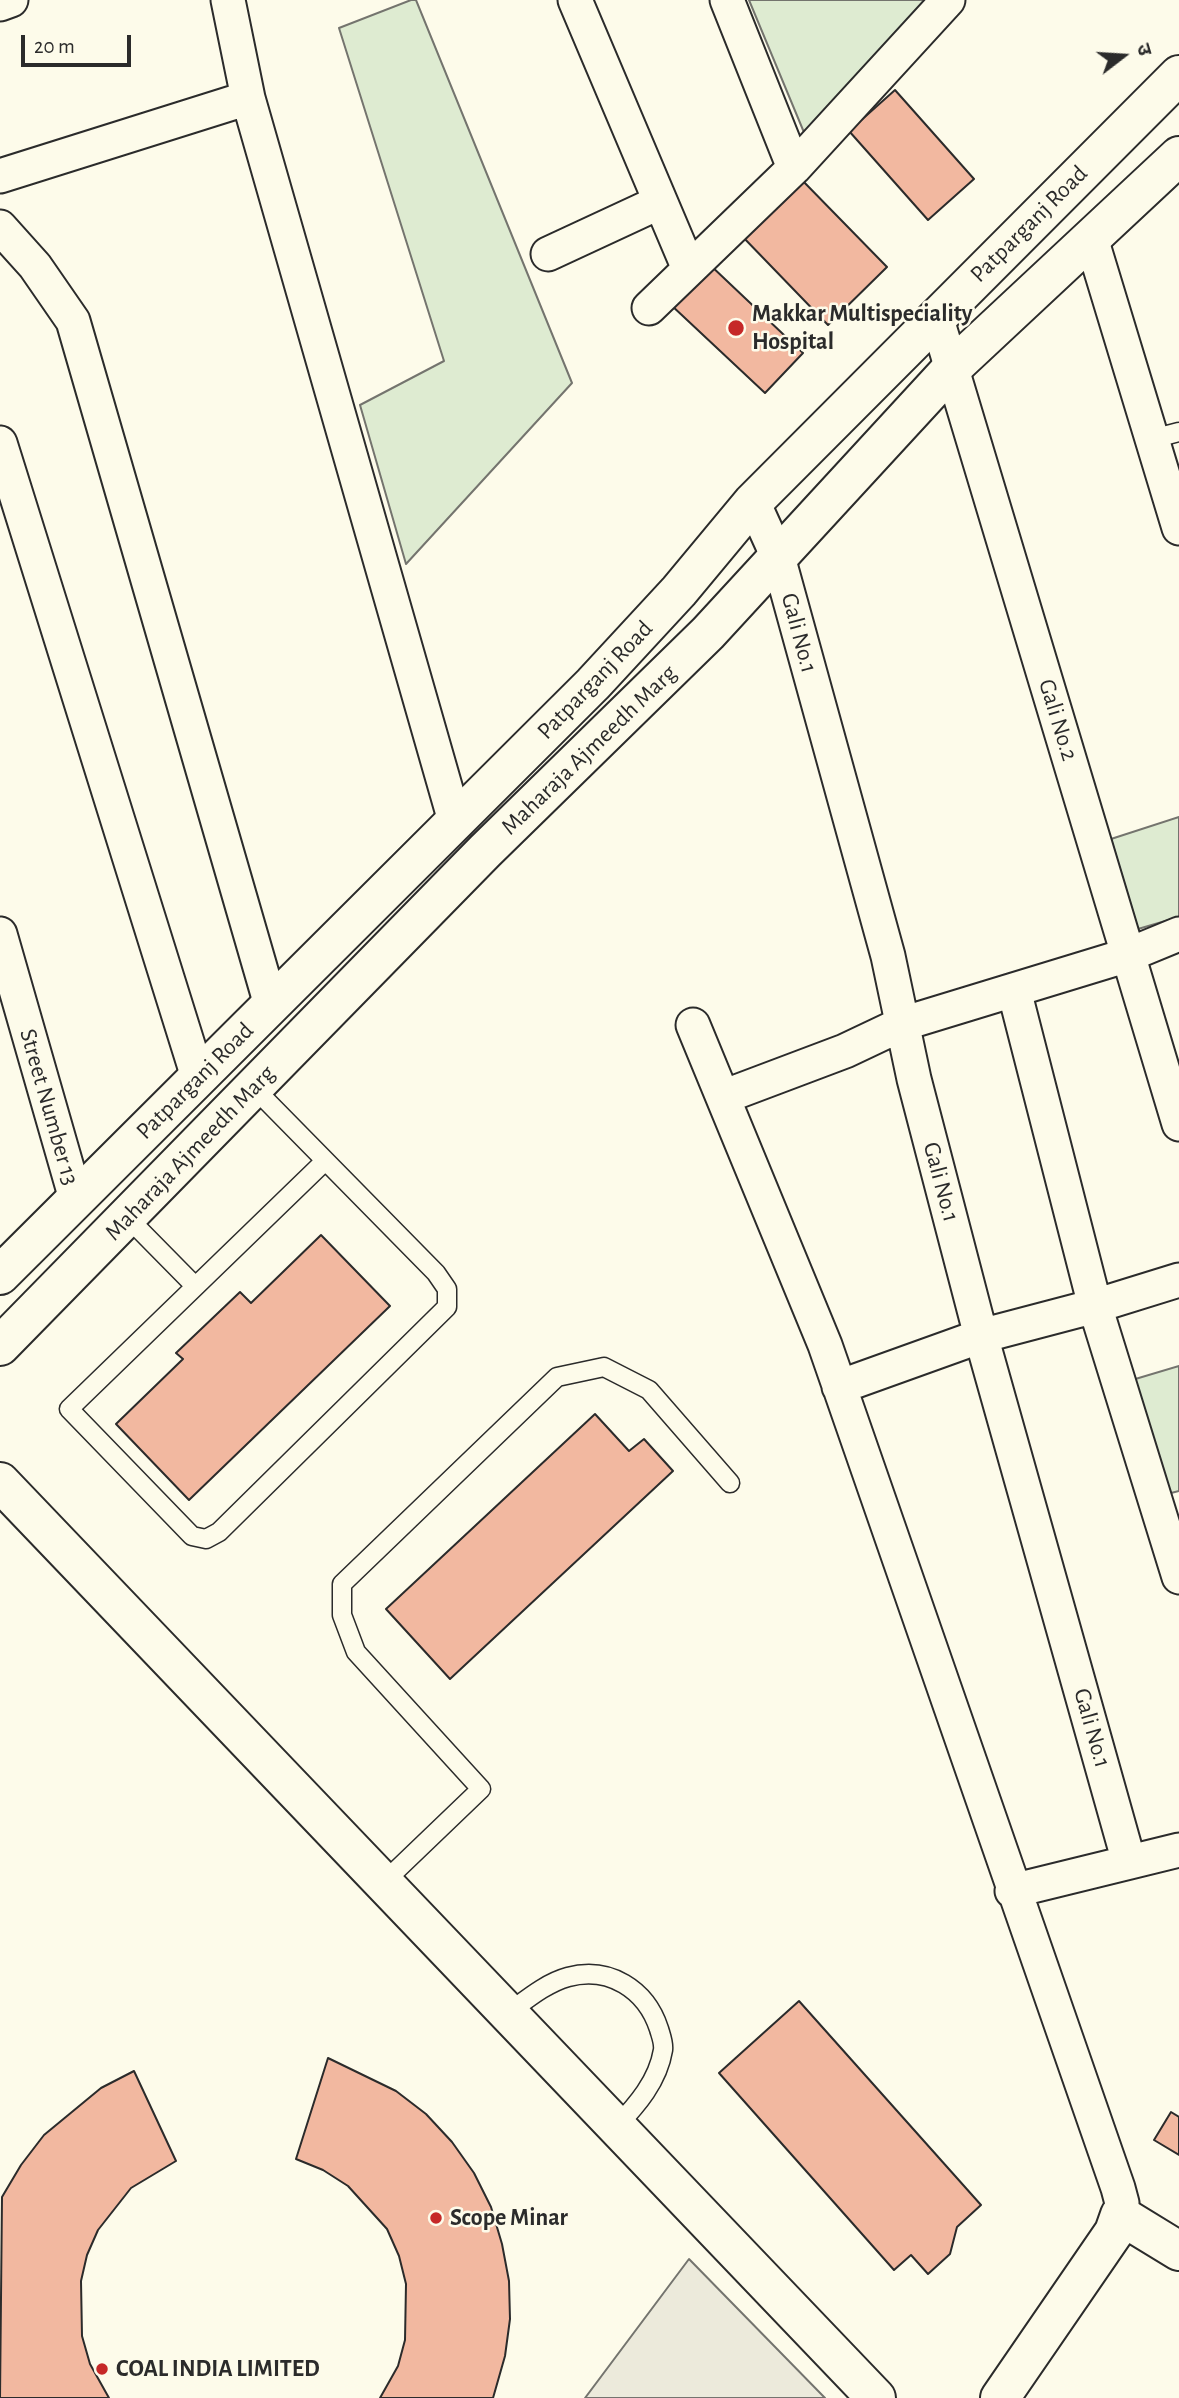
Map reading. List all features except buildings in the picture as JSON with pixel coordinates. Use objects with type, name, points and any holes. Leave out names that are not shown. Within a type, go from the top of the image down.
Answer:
[{"type":"main road","name":"Patparganj Road","points":[[0,1275],[593,684],[679,591],[753,502],[1179,75]]},
{"type":"main road","name":"Maharaja Ajmeedh Marg","points":[[0,1346],[485,851],[708,633],[952,368],[1179,156]]},
{"type":"main road","points":[[0,1482],[876,2398]]},
{"type":"main road","points":[[1000,2398],[1114,2232],[1120,2215],[1179,2252]]},
{"type":"street","points":[[0,4],[11,0]]},
{"type":"street","points":[[228,0],[248,98],[455,821]]},
{"type":"street","points":[[575,0],[689,270]]},
{"type":"street","points":[[727,0],[794,168]]},
{"type":"street","points":[[649,308],[794,168],[948,0]]},
{"type":"street","points":[[0,176],[248,98]]},
{"type":"street","points":[[548,254],[660,201]]},
{"type":"street","points":[[0,227],[35,266],[73,321],[271,1005]]},
{"type":"street","points":[[1091,238],[1165,435],[1179,528]]},
{"type":"street","name":"Gali No.2","points":[[936,316],[1179,1125]]},
{"type":"street","points":[[0,443],[198,1077]]},
{"type":"street","name":"Gali No.1","points":[[753,502],[778,557],[888,956],[902,1024],[981,1336],[1129,1862]]},
{"type":"street","name":"Street Number 13","points":[[0,934],[76,1199]]},
{"type":"street","points":[[723,1097],[845,1051],[902,1024],[1128,955],[1179,934]]},
{"type":"street","points":[[1014,990],[1095,1306],[1179,1577]]},
{"type":"street","points":[[693,1025],[825,1345],[1012,1891],[1118,2188],[1122,2203],[1120,2215]]},
{"type":"street","points":[[839,1387],[981,1336],[1095,1306],[1179,1280]]},
{"type":"street","points":[[1012,1891],[1179,1850]]},
{"type":"lane","points":[[254,1088],[436,1272],[447,1289],[447,1307],[219,1532],[206,1539],[192,1536],[69,1409],[325,1161]]},
{"type":"lane","points":[[127,1217],[195,1286]]},
{"type":"lane","points":[[383,1883],[481,1788],[356,1652],[342,1615],[342,1584],[557,1377],[604,1367],[649,1390],[730,1483]]},
{"type":"lane","points":[[508,2013],[535,1993],[567,1977],[602,1973],[638,1991],[655,2016],[664,2047],[655,2076],[638,2103],[616,2127]]},
{"type":"green space","points":[[416,0],[572,383],[406,564],[360,405],[444,361],[339,28]]},
{"type":"green space","points":[[749,0],[949,0],[808,142]]},
{"type":"green space","points":[[1179,817],[1179,917],[1138,929],[1111,839]]},
{"type":"green space","points":[[1179,1366],[1179,1491],[1167,1494],[1132,1380]]},
{"type":"shaded area","points":[[689,2259],[825,2398],[585,2398]]},
{"type":"place","name":"Makkar Multispeciality Hospital","points":[[736,328]]},
{"type":"place","name":"Scope Minar","points":[[436,2218]]},
{"type":"place","name":"COAL INDIA LIMITED","points":[[102,2369]]}]
